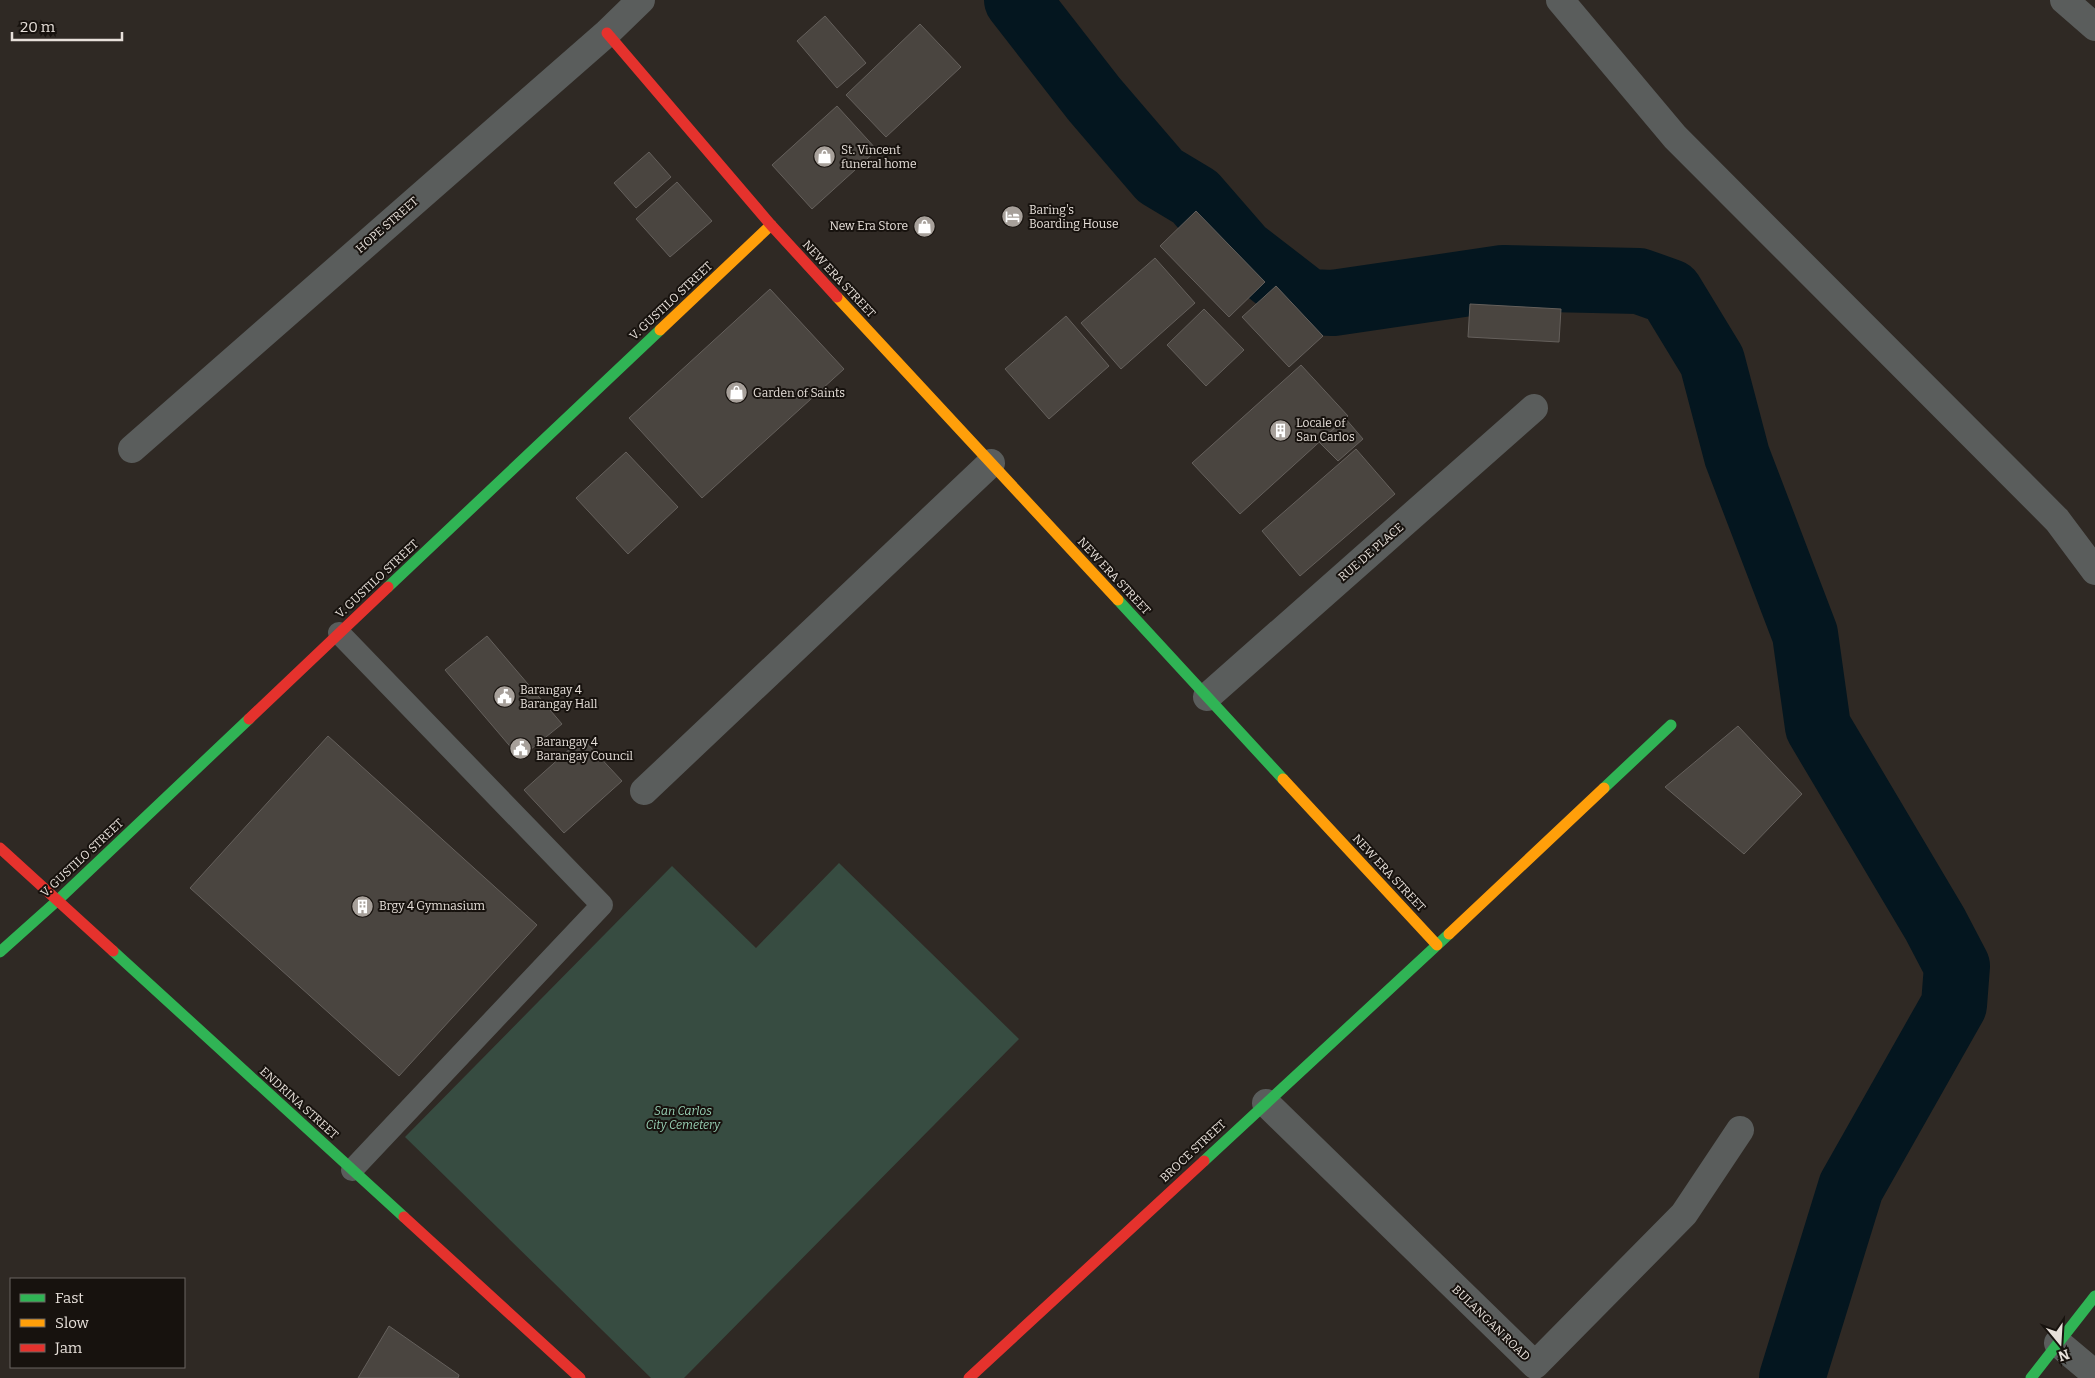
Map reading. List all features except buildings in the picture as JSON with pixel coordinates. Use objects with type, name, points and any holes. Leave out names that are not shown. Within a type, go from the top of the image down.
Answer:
[{"type":"main road","name":"NEW ERA STREET","points":[[606,33],[771,225],[1437,946]]},
{"type":"main road","name":"V. GUSTILO STREET","points":[[0,952],[58,900],[771,225]]},
{"type":"main road","name":"BROCE STREET","points":[[969,1378],[1437,946],[1671,725]]},
{"type":"main road","name":"ENDRINA STREET","points":[[0,848],[580,1378]]},
{"type":"main road","points":[[2031,1378],[2095,1296]]},
{"type":"street","name":"HOPE STREET","points":[[132,449],[606,33],[641,0]]},
{"type":"street","points":[[1560,0],[1675,137],[2057,520],[2095,571]]},
{"type":"street","points":[[2064,0],[2095,27]]},
{"type":"street","name":"RUE DE PLACE","points":[[1207,696],[1534,408]]},
{"type":"street","points":[[644,792],[991,463]]},
{"type":"street","name":"BULANGAN ROAD","points":[[1266,1103],[1535,1365],[1684,1214],[1740,1130]]},
{"type":"street","points":[[2058,1343],[2095,1374]]},
{"type":"lane","points":[[339,633],[602,905],[352,1170]]},
{"type":"green space","name":"San Carlos City Cemetery","points":[[839,863],[1019,1039],[684,1378],[651,1378],[405,1137],[672,866],[756,948]]},
{"type":"waterway","points":[[1017,0],[1094,99],[1160,176],[1195,197],[1242,251],[1308,302],[1333,303],[1503,278],[1639,281],[1670,292],[1712,361],[1737,456],[1805,634],[1818,727],[1935,924],[1957,966],[1954,1005],[1851,1187],[1792,1378]]},
{"type":"traffic: fast","points":[[388,587],[660,330]]},
{"type":"traffic: fast","points":[[1118,600],[1283,779]]},
{"type":"traffic: fast","points":[[0,952],[58,900],[249,719]]},
{"type":"traffic: fast","points":[[1604,788],[1671,725]]},
{"type":"traffic: fast","points":[[1204,1161],[1449,934]]},
{"type":"traffic: fast","points":[[113,951],[404,1217]]},
{"type":"traffic: fast","points":[[2031,1378],[2095,1296]]},
{"type":"traffic: slow","points":[[660,330],[771,225]]},
{"type":"traffic: slow","points":[[837,297],[1118,600]]},
{"type":"traffic: slow","points":[[1283,779],[1437,945]]},
{"type":"traffic: slow","points":[[1449,934],[1604,788]]},
{"type":"traffic: jam","points":[[607,33],[771,225],[837,297]]},
{"type":"traffic: jam","points":[[249,719],[388,587]]},
{"type":"traffic: jam","points":[[0,848],[113,951]]},
{"type":"traffic: jam","points":[[969,1378],[1204,1161]]},
{"type":"traffic: jam","points":[[404,1217],[580,1378]]},
{"type":"place","name":"St. Vincent funeral home","points":[[825,157]]},
{"type":"place","name":"Baring's Boarding House","points":[[1013,217]]},
{"type":"place","name":"New Era Store","points":[[924,226]]},
{"type":"place","name":"Garden of Saints","points":[[737,393]]},
{"type":"place","name":"Locale of San Carlos","points":[[1280,430]]},
{"type":"place","name":"Barangay 4 Barangay Hall","points":[[504,697]]},
{"type":"place","name":"Barangay 4 Barangay Council","points":[[520,749]]},
{"type":"place","name":"Brgy 4 Gymnasium","points":[[363,906]]}]
